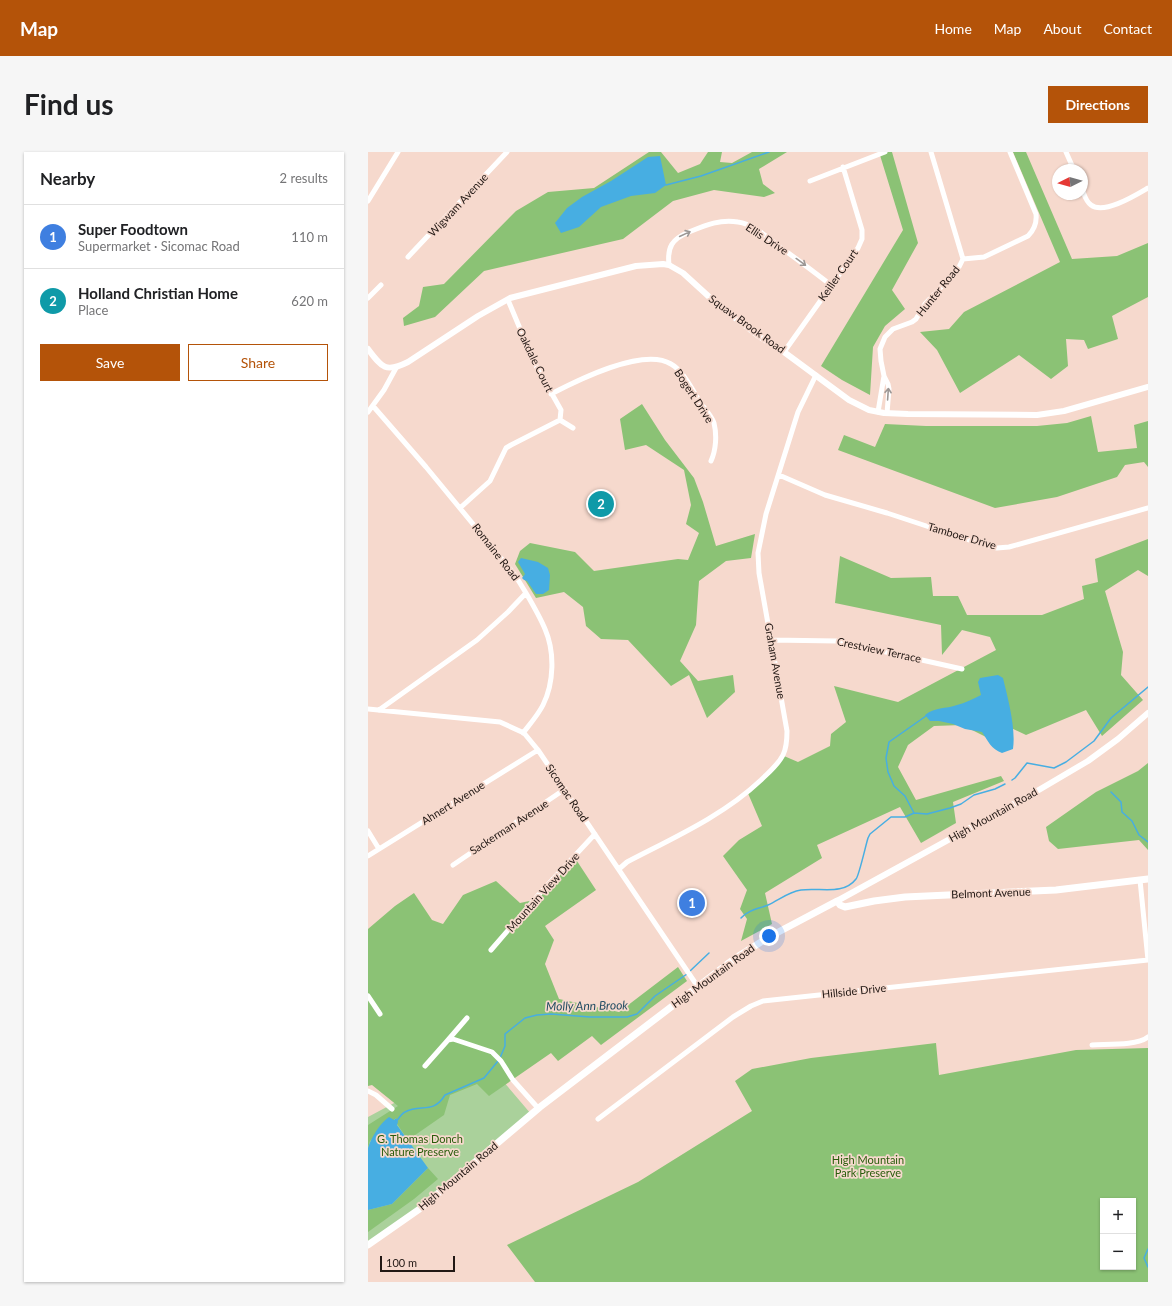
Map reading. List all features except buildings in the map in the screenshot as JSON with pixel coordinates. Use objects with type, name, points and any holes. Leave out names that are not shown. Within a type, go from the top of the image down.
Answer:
[{"type":"main road","name":"Belmont Avenue","points":[[837,901],[840,905],[845,907],[874,901],[906,897],[1051,890],[1148,879]]},
{"type":"main road","name":"High Mountain Road","points":[[368,1245],[434,1198],[538,1108],[750,948],[837,901]]},
{"type":"street","points":[[368,202],[398,152]]},
{"type":"street","name":"Wigwam Avenue","points":[[408,257],[507,152]]},
{"type":"street","points":[[810,181],[885,152]]},
{"type":"street","points":[[931,152],[963,258],[984,257],[1028,236],[1032,232],[1037,221],[1036,214],[1010,152]]},
{"type":"street","points":[[1066,152],[1071,164]]},
{"type":"street","name":"Keiller Court","points":[[784,352],[858,248],[862,234],[843,168]]},
{"type":"street","points":[[1087,200],[1090,205],[1103,208],[1122,201],[1148,188]]},
{"type":"street","name":"Ellis Drive","points":[[669,265],[669,249],[678,238],[714,222],[734,221],[741,222],[759,231],[831,285]]},
{"type":"street","name":"Hunter Road","points":[[887,413],[889,389],[884,376],[880,348],[885,337],[893,329],[916,319],[925,304],[958,269],[963,258]]},
{"type":"street","name":"Squaw Brook Road","points":[[396,368],[408,362],[466,324],[508,300],[527,293],[646,264],[669,265],[683,273],[717,304],[758,335],[857,405],[878,412],[1008,415],[1052,414],[1148,388]]},
{"type":"street","points":[[368,298],[381,285]]},
{"type":"street","name":"Oakdale Court","points":[[508,300],[534,362],[561,410],[560,420]]},
{"type":"street","points":[[368,349],[385,368],[396,368]]},
{"type":"street","name":"Bogert Drive","points":[[551,394],[588,376],[639,360],[652,358],[671,364],[681,373],[714,422],[715,444],[711,462]]},
{"type":"street","points":[[368,412],[396,368]]},
{"type":"street","name":"Graham Avenue","points":[[619,869],[627,862],[722,811],[745,795],[771,770],[780,759],[787,744],[787,731],[758,559],[766,514],[798,412],[816,375]]},
{"type":"street","name":"Hunter Road","points":[[878,412],[884,376]]},
{"type":"street","name":"Romaine Road","points":[[373,406],[515,575],[546,630],[549,639],[552,666],[550,683],[544,703],[523,733]]},
{"type":"street","points":[[460,508],[490,482],[506,448],[560,420],[573,428]]},
{"type":"street","name":"Tamboer Drive","points":[[779,475],[825,495],[887,513],[984,545],[998,548],[1009,547],[1148,508]]},
{"type":"street","points":[[379,710],[483,635],[526,594]]},
{"type":"street","name":"Crestview Terrace","points":[[771,640],[837,640],[962,669]]},
{"type":"street","name":"Sicomac Road","points":[[368,709],[500,722],[523,733],[538,750],[565,789],[698,987]]},
{"type":"street","name":"High Mountain Road","points":[[837,901],[1032,794],[1088,761],[1118,739],[1148,713]]},
{"type":"street","name":"Ahnert Avenue","points":[[368,856],[538,750]]},
{"type":"street","name":"Sackerman Avenue","points":[[453,865],[565,789]]},
{"type":"street","points":[[368,831],[379,849]]},
{"type":"street","name":"Mountain View Drive","points":[[491,950],[541,892],[595,834]]},
{"type":"street","points":[[1140,880],[1148,960]]},
{"type":"street","name":"Hillside Drive","points":[[598,1119],[734,1017],[751,1006],[763,1001],[1148,960]]},
{"type":"street","points":[[368,996],[380,1014]]},
{"type":"street","points":[[425,1066],[467,1018]]},
{"type":"street","points":[[1092,1045],[1128,1043],[1148,1037]]},
{"type":"street","points":[[448,1040],[453,1039],[492,1052],[499,1059],[513,1080],[538,1108]]},
{"type":"street","points":[[368,1091],[392,1109]]},
{"type":"green space","points":[[649,152],[661,152],[678,173],[700,164],[708,152],[722,152],[720,162],[732,163],[752,152],[787,152],[759,169],[763,184],[775,193],[764,197],[714,190],[673,201],[623,239],[484,271],[435,317],[404,326],[403,318],[419,306],[423,287],[444,284],[516,211],[548,192],[594,188]]},
{"type":"green space","points":[[879,152],[892,152],[918,243],[892,290],[905,309],[885,326],[873,347],[870,395],[842,380],[821,366],[903,230]]},
{"type":"green space","points":[[1013,152],[1026,152],[1072,259],[1117,256],[1148,243],[1148,297],[1112,316],[1118,339],[1088,349],[1084,340],[1066,339],[1068,366],[1051,379],[1019,355],[960,393],[937,350],[920,332],[949,329],[964,312],[1060,262]]},
{"type":"green space","points":[[642,404],[665,440],[694,478],[716,546],[755,534],[751,558],[726,561],[699,581],[696,625],[680,661],[698,681],[733,675],[735,692],[707,718],[689,675],[671,686],[628,640],[601,639],[586,626],[583,607],[564,592],[536,598],[515,564],[520,551],[530,543],[575,552],[594,571],[678,559],[688,560],[699,533],[686,524],[691,505],[684,470],[646,445],[625,450],[620,419]]},
{"type":"green space","points":[[1091,416],[1098,452],[1137,448],[1134,425],[1148,421],[1148,467],[1144,462],[1125,465],[1117,477],[1057,497],[995,508],[838,450],[844,435],[875,447],[885,424],[926,426],[1037,426],[1067,423]]},
{"type":"green space","points":[[1148,539],[1148,576],[1138,570],[1105,591],[1123,652],[1121,675],[1143,700],[1102,736],[1086,710],[1026,735],[1011,728],[1000,744],[962,725],[934,726],[908,745],[898,767],[916,800],[1001,776],[1004,781],[953,802],[956,823],[921,843],[900,807],[817,845],[822,858],[765,893],[772,924],[741,941],[747,919],[740,909],[747,890],[723,856],[739,840],[762,826],[747,791],[784,756],[798,762],[830,746],[831,734],[846,722],[834,686],[898,702],[996,650],[990,637],[962,630],[942,655],[941,625],[835,603],[840,556],[891,578],[931,577],[933,596],[958,596],[967,615],[1042,615],[1084,599],[1082,586],[1098,582],[1095,559]]},
{"type":"green space","points":[[1148,763],[1148,850],[1139,840],[1058,849],[1049,841],[1046,827],[1096,792],[1138,771]]},
{"type":"green space","points":[[575,858],[596,890],[545,926],[554,940],[545,964],[559,999],[619,1012],[678,967],[687,981],[601,1045],[592,1036],[558,1061],[551,1053],[489,1096],[477,1084],[450,1095],[444,1115],[408,1140],[397,1124],[396,1118],[370,1141],[368,1148],[368,1125],[398,1106],[372,1085],[368,1086],[368,929],[395,906],[414,893],[432,920],[443,924],[463,895],[496,881],[520,903],[534,900]]},
{"type":"green space","name":"High Mountain Park Preserve","points":[[936,1043],[939,1075],[1076,1050],[1148,1048],[1148,1282],[535,1282],[507,1245],[638,1182],[752,1111],[735,1081],[752,1069],[811,1058]]},
{"type":"green space","name":"G. Thomas Donch Nature Preserve","points":[[479,1053],[531,1114],[448,1186],[368,1245],[368,1117],[411,1094]]},
{"type":"green space","points":[[428,1168],[438,1179],[414,1199],[368,1232],[368,1210],[392,1204]]},
{"type":"water","points":[[660,156],[666,185],[655,193],[631,196],[601,207],[579,227],[561,233],[555,223],[567,208],[582,197],[611,181],[648,157]]},
{"type":"water","points":[[521,558],[538,562],[548,568],[550,575],[549,590],[543,594],[536,594],[527,581],[522,578],[525,574],[518,562]]},
{"type":"water","points":[[998,675],[1003,678],[1009,704],[1014,741],[1013,749],[1002,753],[992,747],[982,732],[965,729],[953,724],[939,721],[930,721],[925,715],[940,708],[969,701],[981,695],[978,682],[980,678]]},
{"type":"water","points":[[389,1117],[394,1120],[396,1118],[398,1122],[397,1125],[428,1168],[392,1204],[368,1210],[368,1148],[376,1131]]},
{"type":"waterway","points":[[666,185],[701,176],[769,152]]},
{"type":"waterway","name":"Molly Ann Brook","points":[[1012,780],[1027,763],[1054,768],[1066,762],[1094,741],[1111,718],[1148,687]]},
{"type":"waterway","points":[[914,813],[905,796],[894,786],[888,772],[886,758],[889,742],[926,716]]},
{"type":"waterway","name":"Molly Ann Brook","points":[[741,918],[750,911],[768,905],[796,891],[808,889],[838,889],[851,884],[857,877],[870,834],[891,817],[905,817],[914,813],[927,814],[950,808],[961,804],[974,795],[995,789],[1005,784]]},
{"type":"waterway","points":[[1111,792],[1121,802],[1122,812],[1132,821],[1139,835],[1148,842]]},
{"type":"waterway","name":"Molly Ann Brook","points":[[690,971],[709,953]]},
{"type":"waterway","name":"Molly Ann Brook","points":[[500,1058],[505,1046],[505,1034],[525,1018],[551,1014],[590,1017],[627,1017],[637,1014],[655,996],[687,974]]},
{"type":"waterway","name":"Molly Ann Brook","points":[[396,1122],[405,1112],[416,1108],[426,1108],[436,1105],[445,1095],[484,1078],[498,1061]]},
{"type":"waterway","points":[[1148,1249],[1144,1258],[1148,1267]]},
{"type":"place","name":"Holland Christian Home","points":[[601,504]]},
{"type":"place","name":"Super Foodtown","points":[[692,903]]}]
